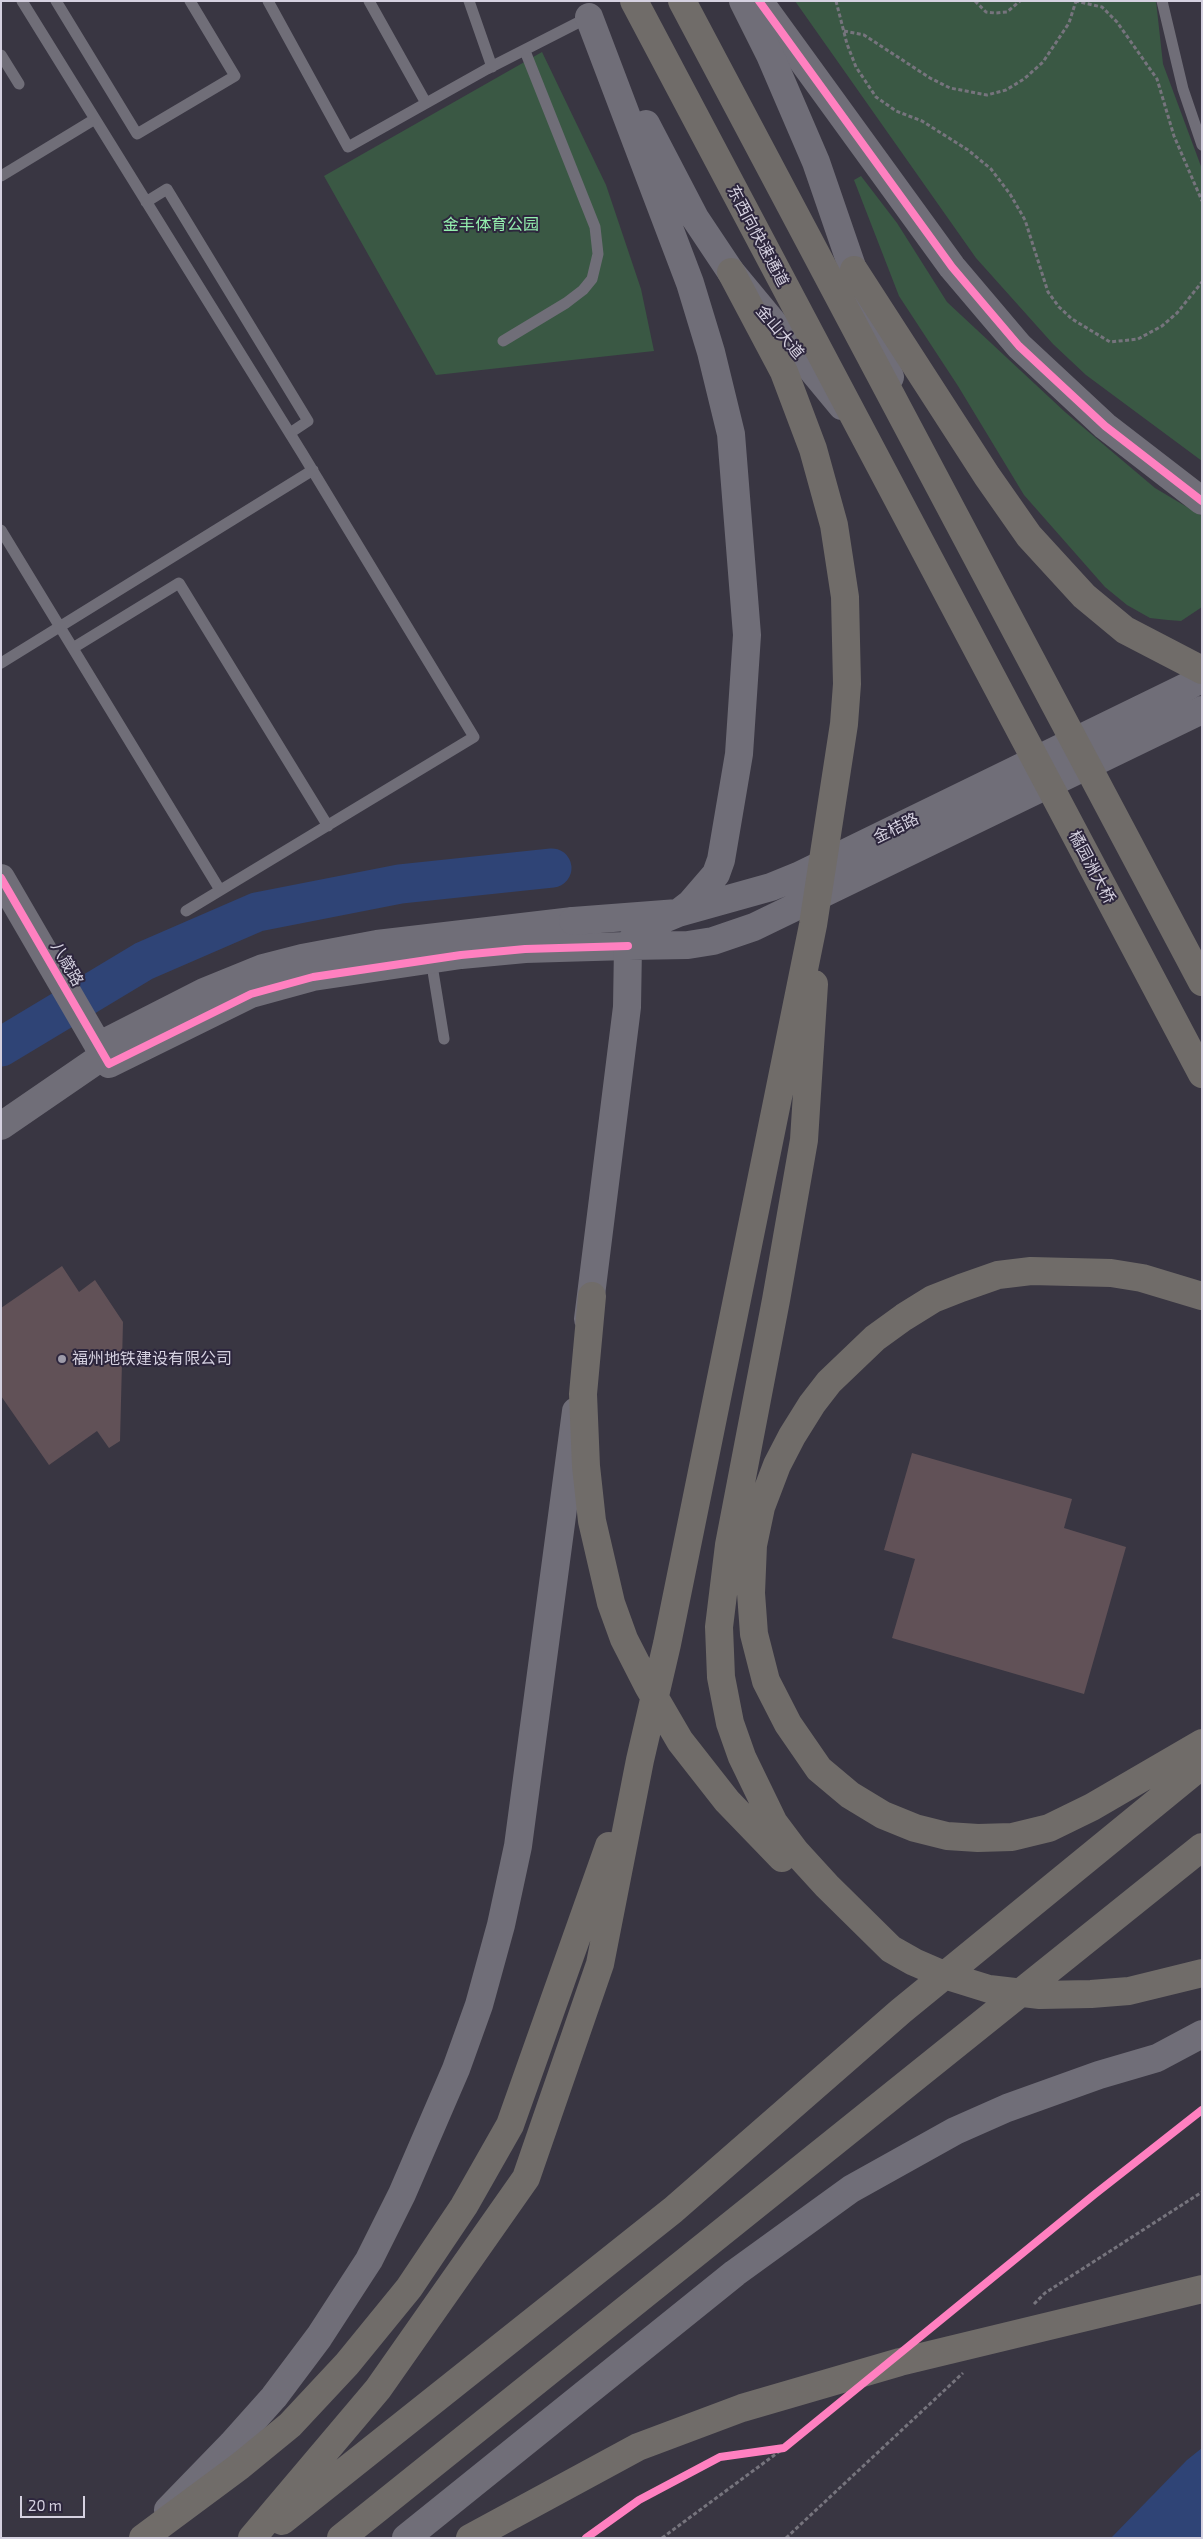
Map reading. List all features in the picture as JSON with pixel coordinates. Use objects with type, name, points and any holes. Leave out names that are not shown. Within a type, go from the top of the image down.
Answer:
[{"type":"highway","name":"东西向快速通道","points":[[634,1],[882,471]]},
{"type":"highway","points":[[682,1],[1202,982]]},
{"type":"highway","points":[[854,270],[987,476],[1029,536],[1084,596],[1125,630],[1202,670]]},
{"type":"highway","points":[[252,2538],[378,2389],[526,2178],[600,1964],[640,1760],[659,1678],[813,925],[844,724],[847,675],[846,597],[834,525],[813,449],[784,372],[731,272]]},
{"type":"highway","name":"金山大道","points":[[882,471],[983,660]]},
{"type":"highway","name":"橘园洲大桥","points":[[983,660],[1202,1074]]},
{"type":"highway","points":[[813,925],[815,973],[813,1028],[804,1140],[776,1300],[729,1545],[719,1627],[721,1677],[730,1723],[742,1757],[774,1823],[795,1851],[826,1886],[891,1949]]},
{"type":"highway","points":[[1202,1296],[1142,1278],[1111,1273],[1031,1270],[998,1275],[961,1288],[933,1299],[904,1317],[875,1338],[829,1382],[812,1404],[792,1436],[777,1465],[761,1507],[753,1545],[751,1593],[754,1634],[766,1681],[788,1724],[819,1769],[850,1795],[883,1815],[915,1828],[947,1836],[978,1838],[1012,1837],[1048,1828],[1092,1807],[1202,1743]]},
{"type":"highway","points":[[592,1296],[583,1394],[586,1466],[592,1521],[601,1565],[624,1638],[648,1686],[680,1741],[727,1801],[812,1889],[847,1921],[891,1949],[944,1976],[989,1989],[1040,1994],[1091,1994],[1128,1991],[1202,1973]]},
{"type":"highway","points":[[142,2538],[240,2466],[290,2425],[347,2364],[409,2288],[464,2206],[510,2125],[640,1760]]},
{"type":"highway","points":[[261,2538],[674,2210],[901,2011],[1202,1765]]},
{"type":"highway","points":[[341,2538],[1202,1847]]},
{"type":"highway","points":[[470,2538],[571,2485],[638,2447],[742,2408],[900,2362],[1202,2289]]},
{"type":"main road","points":[[743,1],[770,55],[816,162],[892,382],[920,450]]},
{"type":"main road","points":[[759,1],[952,267],[1019,346],[1105,426],[1202,501]]},
{"type":"main road","name":"金山大道","points":[[585,9],[695,218],[731,272],[846,411],[882,471]]},
{"type":"main road","points":[[142,2538],[274,2397],[319,2337],[377,2244],[429,2135],[456,2069],[479,2005],[496,1943],[518,1846],[592,1296],[627,1007],[628,946],[637,934],[678,913],[691,903],[716,874],[721,860],[739,754],[747,635],[731,434],[711,352],[690,283],[585,9]]},
{"type":"main road","name":"金桔路","points":[[103,1055],[204,992],[263,968],[302,958],[377,944],[573,921],[678,913],[745,895],[798,876],[1202,679]]},
{"type":"main road","points":[[1,1126],[103,1055],[277,986],[349,971],[430,959],[524,949],[688,945],[713,941],[754,927],[1202,710]]},
{"type":"main road","name":"八箴路","points":[[1,878],[103,1055]]},
{"type":"main road","points":[[406,2538],[735,2273],[851,2188],[956,2131],[1007,2108],[1099,2074],[1156,2058],[1202,2034]]},
{"type":"lane","points":[[22,1],[290,433],[474,737],[186,911]]},
{"type":"lane","points":[[56,1],[137,134],[235,76],[190,1]]},
{"type":"lane","points":[[268,1],[348,147],[492,67],[525,51],[585,9]]},
{"type":"lane","points":[[369,1],[426,103]]},
{"type":"lane","points":[[469,1],[492,67]]},
{"type":"lane","points":[[1162,1],[1183,90],[1202,145]]},
{"type":"lane","points":[[503,341],[566,303],[583,290],[592,279],[598,254],[595,226],[525,51]]},
{"type":"lane","points":[[1,55],[19,84]]},
{"type":"lane","points":[[1,176],[95,119]]},
{"type":"lane","points":[[146,202],[166,190],[172,198],[308,421],[290,433]]},
{"type":"lane","points":[[1,662],[312,470]]},
{"type":"lane","points":[[1,530],[220,890]]},
{"type":"lane","points":[[73,648],[178,582],[328,826]]},
{"type":"lane","points":[[430,959],[444,1039]]},
{"type":"path","points":[[836,1],[856,67],[876,96],[896,111],[922,121],[968,150],[991,169],[1010,194],[1025,220],[1048,292],[1059,307],[1072,319],[1110,342],[1138,339],[1162,326],[1177,313],[1202,282]]},
{"type":"path","points":[[975,1],[986,12],[995,13],[1006,12],[1020,1]]},
{"type":"path","points":[[844,31],[864,35],[930,78],[950,88],[986,94],[1006,90],[1024,79],[1043,62],[1069,23],[1075,1],[1102,7],[1117,22],[1157,79],[1174,136],[1202,202]]},
{"type":"path","points":[[662,2538],[791,2442]]},
{"type":"path","points":[[766,2450],[784,2448]]},
{"type":"green space","points":[[795,1],[1156,1],[1163,64],[1202,169],[1202,461],[1086,375],[1053,344],[976,258]]},
{"type":"green space","name":"金丰体育公园","points":[[542,52],[606,185],[641,289],[654,351],[436,375],[324,176]]},
{"type":"green space","points":[[861,176],[897,223],[947,302],[1065,412],[1155,488],[1202,516],[1202,607],[1181,621],[1150,618],[1127,605],[1105,587],[1024,495],[958,386],[899,296],[854,180]]},
{"type":"water","points":[[1202,2448],[1202,2538],[1111,2538],[1187,2460]]},
{"type":"building","name":"福州地铁建设有限公司","points":[[62,1266],[79,1292],[95,1280],[123,1322],[120,1441],[109,1448],[97,1431],[49,1465],[1,1396],[1,1308]]},
{"type":"building","points":[[912,1453],[1072,1499],[1064,1528],[1126,1547],[1084,1694],[892,1638],[915,1559],[884,1550]]},
{"type":"waterway","points":[[1,1047],[144,961],[257,912],[400,884],[552,868]]},
{"type":"cycle path","points":[[759,1],[952,267],[1019,346],[1105,426],[1202,501]]},
{"type":"cycle path","points":[[1,878],[109,1064],[251,994],[313,977],[461,955],[525,949],[628,946]]},
{"type":"cycle path","points":[[586,2538],[639,2500],[720,2457],[784,2448],[1095,2194],[1202,2110]]},
{"type":"place","name":"福州地铁建设有限公司","points":[[62,1359]]}]
